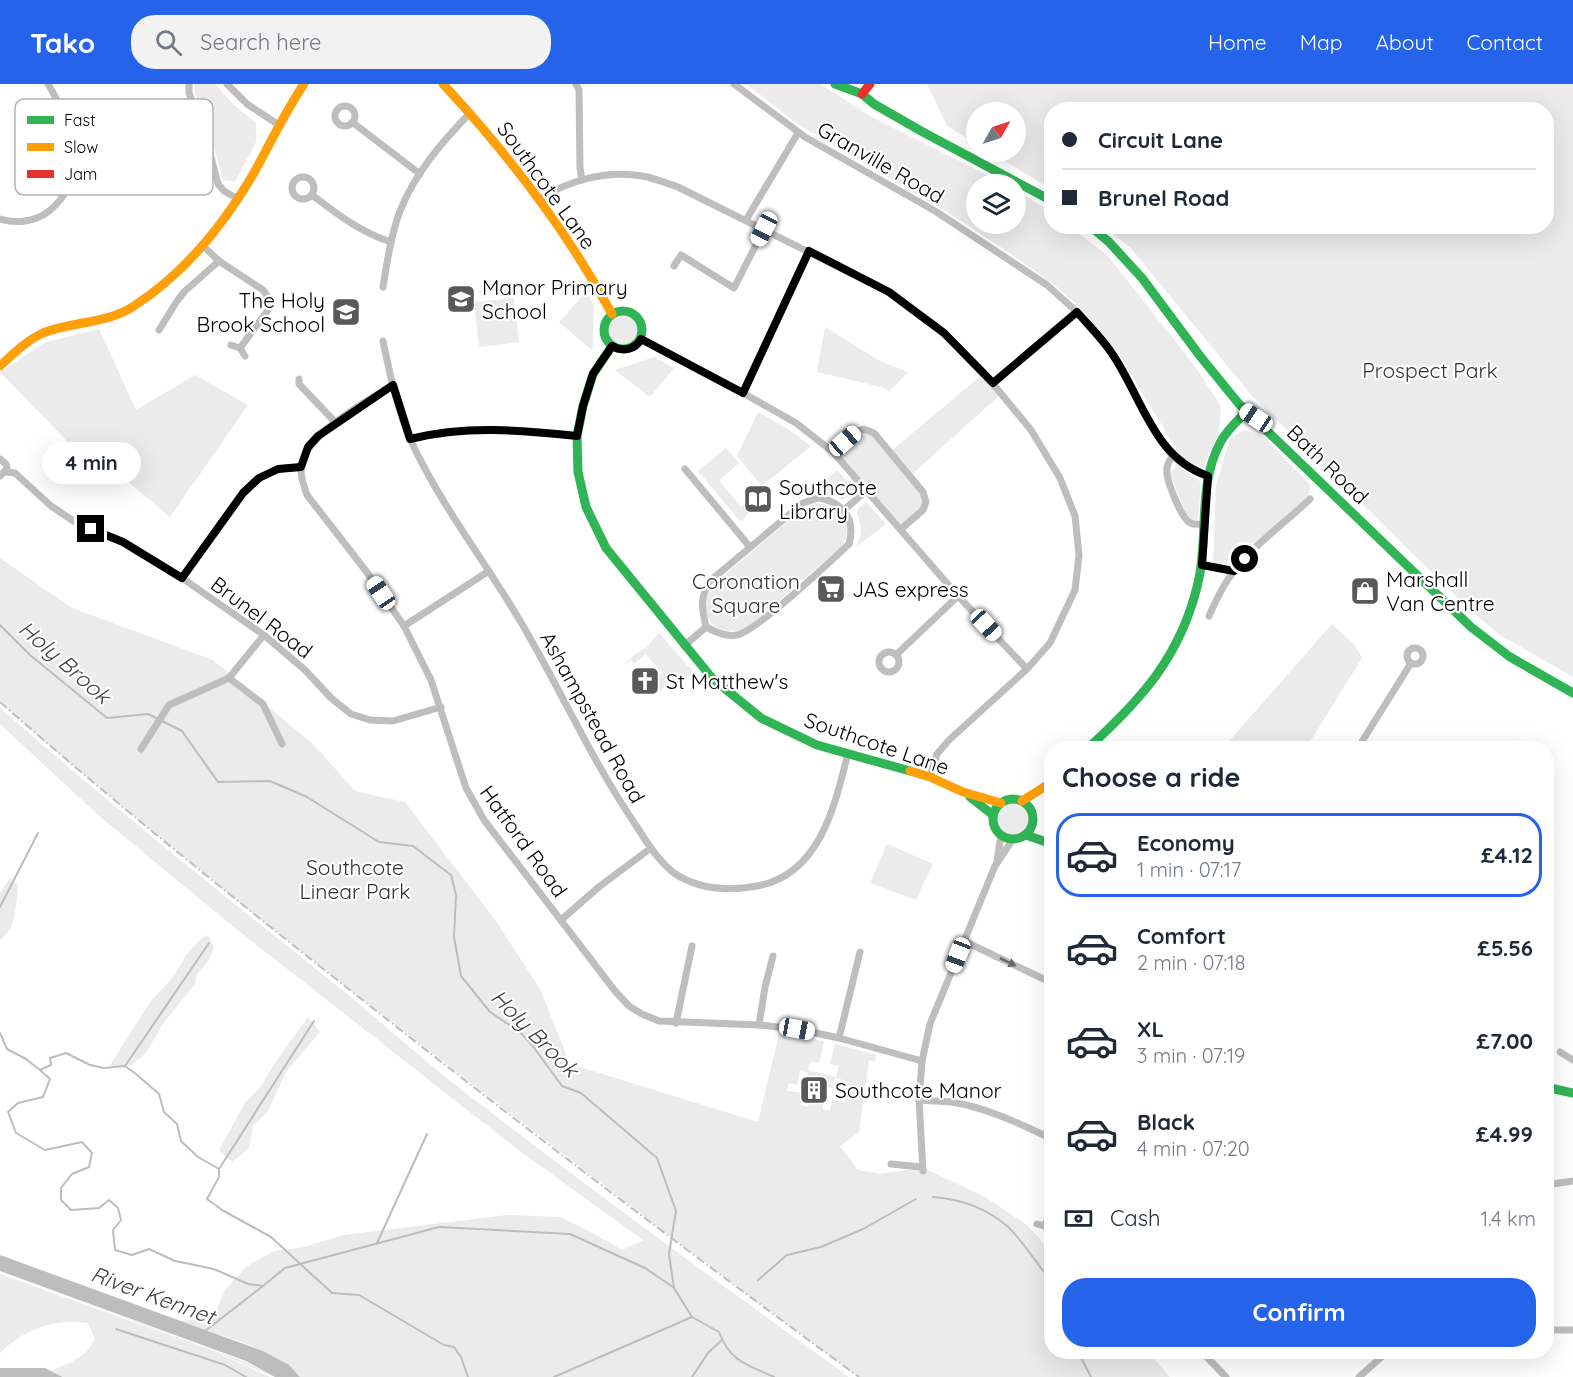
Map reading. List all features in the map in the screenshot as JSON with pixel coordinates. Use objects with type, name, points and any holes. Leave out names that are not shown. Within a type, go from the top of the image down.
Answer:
[{"type":"street","points":[[48,84],[56,99]]},
{"type":"street","points":[[189,84],[191,99]]},
{"type":"street","points":[[228,84],[247,104],[279,125]]},
{"type":"street","points":[[0,366],[42,334],[104,320],[132,307],[162,284],[202,244],[238,199],[304,84]]},
{"type":"street","name":"Southcote Lane","points":[[442,84],[470,113],[540,199],[574,249],[612,314]]},
{"type":"street","points":[[576,84],[579,90],[582,180]]},
{"type":"street","name":"Granville Road","points":[[734,84],[798,133],[978,238],[1047,285],[1077,312],[1113,354],[1159,438],[1173,455],[1189,468],[1208,476]]},
{"type":"street","points":[[835,84],[862,94],[874,104],[921,131],[1044,197]]},
{"type":"street","points":[[862,94],[870,84]]},
{"type":"street","points":[[382,287],[400,210],[420,174],[446,137],[470,113]]},
{"type":"street","points":[[352,122],[420,174]]},
{"type":"street","points":[[746,220],[798,133]]},
{"type":"street","points":[[213,164],[218,184],[224,191],[238,199]]},
{"type":"street","points":[[540,199],[555,190],[582,180],[609,175],[642,176],[678,187],[889,292],[944,333],[993,383],[1031,430],[1056,469],[1075,516],[1079,555],[1075,590],[1050,643],[1027,669],[949,740],[938,754],[930,777]]},
{"type":"street","points":[[0,219],[26,221],[45,214],[65,195]]},
{"type":"street","points":[[312,195],[351,224],[371,235],[391,242]]},
{"type":"street","points":[[674,266],[681,255],[734,288],[764,229]]},
{"type":"street","name":"Bath Road","points":[[1099,234],[1138,273],[1246,412],[1256,418],[1471,627],[1510,657],[1573,693]]},
{"type":"street","points":[[202,244],[219,261],[263,290],[268,299],[268,310],[240,348]]},
{"type":"street","points":[[743,393],[809,251]]},
{"type":"street","points":[[159,330],[185,291],[219,261]]},
{"type":"street","points":[[626,311],[636,315],[642,326],[641,339],[634,347],[624,350],[607,342],[604,329],[612,314],[626,311]]},
{"type":"street","points":[[993,383],[1077,312]]},
{"type":"street","points":[[641,339],[796,423],[832,452],[958,596],[1027,669]]},
{"type":"street","name":"Ashampstead Road","points":[[383,341],[393,385],[410,439],[435,489],[525,629],[617,797],[651,848],[674,873],[707,887],[735,890],[764,885],[787,875],[806,859],[826,827],[840,787],[848,753]]},
{"type":"street","points":[[231,345],[240,348],[245,356]]},
{"type":"street","name":"Southcote Lane","points":[[612,346],[593,374],[577,436],[578,472],[586,507],[606,548],[684,646],[712,678],[761,718],[817,745],[930,777],[963,792],[1001,803]]},
{"type":"street","points":[[299,378],[299,384],[336,423]]},
{"type":"street","points":[[182,578],[243,493],[259,478],[278,469],[301,467],[308,447],[318,436],[393,385]]},
{"type":"street","points":[[1096,741],[1152,684],[1185,627],[1202,565],[1208,476],[1217,446],[1235,420],[1246,412]]},
{"type":"street","points":[[410,439],[427,434],[487,429],[526,430],[577,436]]},
{"type":"street","points":[[832,452],[857,431],[864,429],[874,433],[924,492],[926,502],[923,510],[901,529]]},
{"type":"street","points":[[1173,455],[1168,464],[1167,474],[1177,504],[1187,521],[1193,524],[1204,524]]},
{"type":"street","name":"Brunel Road","points":[[0,459],[6,464],[3,474],[15,473],[51,506],[75,522],[123,542],[182,578],[264,634],[351,714],[370,720],[393,722],[441,708]]},
{"type":"street","name":"Hatford Road","points":[[301,467],[303,483],[308,495],[366,571],[404,626],[431,680],[463,781],[484,820],[615,991],[629,1006],[659,1022],[759,1025],[797,1029],[922,1061]]},
{"type":"street","points":[[685,469],[750,547]]},
{"type":"street","points":[[844,510],[867,490]]},
{"type":"street","points":[[818,498],[832,500],[844,510],[850,522],[852,534],[849,544],[761,621],[739,635],[720,635],[706,627],[701,605],[702,594],[710,581],[750,547],[802,503],[818,498]]},
{"type":"street","points":[[1209,616],[1234,571],[1257,546],[1310,499]]},
{"type":"street","points":[[1202,565],[1234,571]]},
{"type":"street","points":[[404,626],[489,571]]},
{"type":"street","points":[[896,655],[958,596]]},
{"type":"street","points":[[684,646],[706,627]]},
{"type":"street","points":[[141,749],[169,705],[229,678],[264,634]]},
{"type":"street","points":[[1362,741],[1411,663]]},
{"type":"street","points":[[229,678],[263,704],[282,744]]},
{"type":"street","points":[[1022,801],[1044,788]]},
{"type":"street","name":"Southcote Lane","points":[[963,792],[993,815]]},
{"type":"street","points":[[1032,810],[1044,793]]},
{"type":"street","points":[[1013,799],[1022,801],[1032,810],[1034,820],[1026,835],[1013,839],[1001,835],[994,826],[993,815],[1001,803],[1013,799]]},
{"type":"street","points":[[1032,827],[1044,838]]},
{"type":"street","points":[[996,866],[1001,835]]},
{"type":"street","points":[[1026,835],[1044,841]]},
{"type":"street","points":[[891,1164],[922,1169],[919,1100],[922,1061],[930,1024],[996,866],[1013,839]]},
{"type":"street","points":[[561,920],[600,886],[651,848]]},
{"type":"street","points":[[964,941],[1044,979]]},
{"type":"street","points":[[676,1023],[692,946]]},
{"type":"street","points":[[839,1038],[860,952]]},
{"type":"street","points":[[759,1025],[773,956]]},
{"type":"street","points":[[1560,1052],[1573,1060]]},
{"type":"street","points":[[1554,1089],[1573,1093]]},
{"type":"street","points":[[919,1100],[953,1103],[980,1110],[1044,1135]]},
{"type":"street","points":[[1554,1184],[1573,1181]]},
{"type":"street","points":[[1038,1224],[1044,1226]]},
{"type":"street","points":[[1554,1330],[1573,1330]]},
{"type":"street","points":[[1209,1359],[1226,1377]]},
{"type":"street","points":[[1364,1375],[1380,1359]]},
{"type":"green space","points":[[194,84],[215,84],[234,105],[256,123],[256,142],[235,182],[223,180],[213,144],[213,99],[197,99]]},
{"type":"green space","points":[[746,84],[820,84],[870,116],[985,174],[966,174],[966,224],[798,124]]},
{"type":"green space","name":"Prospect Park","points":[[927,84],[1573,84],[1573,677],[1500,635],[1469,609],[1252,396],[1130,247],[1112,234],[1554,234],[1554,102],[1044,102],[1044,185],[1006,162],[1026,162],[1026,102],[966,102],[966,138],[947,126]]},
{"type":"green space","points":[[1026,196],[1044,208],[1044,234],[1079,234],[1107,255],[1194,365],[1221,406],[1219,432],[1203,467],[1194,467],[1180,455],[1117,351],[1080,307],[1011,254],[981,234],[1026,234]]},
{"type":"green space","points":[[586,292],[594,305],[592,350],[559,322]]},
{"type":"green space","points":[[514,298],[519,342],[479,347],[474,302]]},
{"type":"green space","points":[[623,315],[634,320],[639,331],[634,342],[623,347],[612,342],[607,331],[612,320]]},
{"type":"green space","points":[[825,327],[880,361],[908,372],[889,392],[885,388],[817,372]]},
{"type":"green space","points":[[99,329],[136,410],[195,375],[248,405],[170,517],[127,481],[102,477],[0,372],[46,342]]},
{"type":"green space","points":[[654,357],[674,368],[650,397],[615,370]]},
{"type":"green space","points":[[984,373],[1001,394],[910,476],[926,502],[901,529],[833,452],[864,429],[890,452]]},
{"type":"green space","points":[[758,412],[811,446],[762,486],[737,456]]},
{"type":"green space","points":[[1245,430],[1264,437],[1310,485],[1308,499],[1232,564],[1213,563],[1216,486],[1230,438]]},
{"type":"green space","points":[[726,448],[739,463],[719,480],[741,507],[743,505],[749,512],[741,522],[698,471]]},
{"type":"green space","points":[[1177,465],[1201,482],[1198,520],[1188,519],[1170,473]]},
{"type":"green space","points":[[837,470],[855,490],[843,500],[832,493],[812,492]]},
{"type":"green space","points":[[866,502],[886,524],[856,547],[861,532],[857,510]]},
{"type":"green space","name":"Coronation Square","points":[[816,503],[832,508],[844,518],[847,531],[846,539],[841,547],[746,629],[734,631],[716,627],[706,613],[708,594],[714,584],[802,509]]},
{"type":"green space","name":"Southcote Linear Park","points":[[0,558],[72,608],[213,660],[316,747],[355,791],[405,802],[496,921],[540,989],[570,1064],[758,1122],[779,1034],[824,1041],[819,1063],[811,1061],[808,1070],[836,1077],[839,1066],[830,1064],[835,1044],[876,1055],[875,1062],[869,1060],[859,1132],[840,1146],[858,1170],[881,1174],[922,1167],[985,1197],[1027,1225],[1044,1243],[1044,1359],[1154,1359],[1170,1377],[859,1377],[672,1238],[336,979],[64,758],[0,702]],"holes":[[[800,1071],[808,1073],[806,1083],[833,1088],[835,1078],[841,1079],[839,1093],[846,1095],[845,1102],[832,1100],[830,1111],[823,1109],[824,1098],[810,1096],[808,1107],[801,1105],[802,1093],[787,1091],[789,1083],[797,1085]]]},
{"type":"green space","points":[[1332,624],[1354,644],[1362,658],[1310,741],[1229,741]]},
{"type":"green space","points":[[659,633],[694,673],[687,678],[671,681],[654,695],[647,686],[662,673],[646,654],[634,664],[631,660],[622,667],[635,654],[647,647]]},
{"type":"green space","points":[[0,708],[122,812],[346,993],[448,1079],[597,1193],[849,1377],[300,1377],[288,1366],[259,1349],[178,1321],[201,1319],[217,1309],[225,1290],[247,1266],[274,1251],[300,1248],[344,1235],[507,1215],[560,1217],[622,1250],[643,1240],[521,1152],[235,928],[98,815],[0,724]]},
{"type":"green space","points":[[1014,803],[1025,808],[1030,819],[1025,830],[1014,835],[1003,830],[998,819],[1003,808]]},
{"type":"green space","points":[[887,844],[933,864],[916,900],[870,883]]},
{"type":"green space","points":[[10,878],[18,885],[16,908],[10,929],[0,940],[0,893]]},
{"type":"green space","points":[[208,935],[214,947],[209,960],[197,974],[195,984],[162,1025],[146,1053],[132,1065],[109,1067],[150,1002],[174,976],[186,955]]},
{"type":"green space","points":[[308,1017],[320,1032],[286,1072],[268,1111],[253,1126],[249,1148],[232,1162],[219,1150],[245,1103],[262,1085],[274,1064]]},
{"type":"green space","points":[[0,1272],[246,1362],[274,1377],[213,1351]]},
{"type":"green space","points":[[0,1274],[213,1351],[270,1377],[64,1377],[52,1371],[72,1362],[87,1351],[95,1338],[88,1323],[63,1322],[41,1327],[20,1337],[0,1353]]},
{"type":"shaded area","points":[[0,1255],[263,1351],[289,1365],[300,1377],[275,1377],[246,1361],[0,1271]]},
{"type":"shaded area","points":[[0,1368],[45,1368],[63,1377],[0,1377]]},
{"type":"waterway","name":"Holy Brook","points":[[0,625],[30,655],[107,718],[148,714],[182,731],[218,782],[270,781],[307,797],[379,842],[413,846],[451,875],[456,895],[454,937],[461,976],[490,1012],[520,1032],[532,1045],[562,1086],[581,1093],[657,1158],[676,1211],[669,1254],[674,1288],[692,1317],[719,1332],[723,1342],[734,1356],[774,1377]]},
{"type":"waterway","points":[[0,907],[38,833]]},
{"type":"waterway","points":[[125,1066],[209,943]]},
{"type":"waterway","points":[[219,1169],[314,1021]]},
{"type":"waterway","points":[[0,1033],[7,1049],[40,1070],[51,1065],[50,1058],[66,1053],[90,1065],[104,1068],[125,1066],[136,1074],[159,1094],[164,1112],[177,1124],[181,1141],[198,1157],[219,1169],[219,1177],[207,1199],[222,1210],[271,1237],[332,1293],[359,1295],[444,1345],[454,1347],[461,1357],[468,1377]]},
{"type":"waterway","points":[[40,1070],[50,1079],[43,1097],[18,1103],[8,1112],[16,1133],[45,1150],[82,1142],[92,1153],[89,1167],[72,1174],[61,1188],[61,1200],[71,1210],[99,1208],[109,1200],[118,1208],[121,1220],[113,1230],[115,1250],[132,1255],[149,1249],[175,1261],[214,1269],[248,1284],[263,1286],[285,1268],[439,1227],[570,1234],[645,1268],[673,1287]]},
{"type":"waterway","points":[[377,1243],[427,1134]]},
{"type":"waterway","points":[[933,1197],[972,1206],[999,1220],[1018,1238],[1044,1272]]},
{"type":"waterway","points":[[758,1280],[787,1255],[821,1247],[863,1229],[916,1199]]},
{"type":"waterway","name":"River Kennet","points":[[205,1331],[263,1286]]},
{"type":"waterway","points":[[554,1377],[692,1317]]},
{"type":"waterway","points":[[116,1329],[225,1365],[246,1377]]},
{"type":"waterway","points":[[692,1377],[708,1353],[722,1340]]},
{"type":"waterway","points":[[1082,1359],[1091,1377]]},
{"type":"railway","points":[[0,702],[180,854],[426,1050],[610,1192],[859,1377]]},
{"type":"traffic: fast","points":[[835,84],[862,94],[874,104],[921,131],[1044,197]]},
{"type":"traffic: fast","points":[[1100,234],[1142,278],[1239,404],[1471,627],[1510,657],[1573,693]]},
{"type":"traffic: fast","points":[[623,311],[637,316],[642,330],[637,344],[623,349],[609,344],[604,330],[609,316],[623,311]]},
{"type":"traffic: fast","points":[[612,346],[593,374],[577,436],[578,472],[586,507],[606,548],[712,678],[761,718],[817,745],[910,771]]},
{"type":"traffic: fast","points":[[1095,741],[1142,694],[1170,655],[1181,633],[1191,609],[1201,566],[1208,477],[1225,434],[1246,412]]},
{"type":"traffic: fast","points":[[970,797],[993,815]]},
{"type":"traffic: fast","points":[[1013,799],[1021,800],[1027,805],[1032,811],[1033,819],[1032,827],[1027,833],[1021,838],[1013,839],[1005,838],[999,833],[994,827],[993,819],[994,811],[999,805],[1005,800],[1013,799]]},
{"type":"traffic: fast","points":[[1026,835],[1044,841]]},
{"type":"traffic: fast","points":[[1554,1089],[1573,1093]]},
{"type":"traffic: slow","points":[[0,366],[37,336],[54,329],[124,312],[153,293],[170,278],[202,246],[231,209],[304,84]]},
{"type":"traffic: slow","points":[[443,84],[491,138],[535,194],[575,252],[612,314]]},
{"type":"traffic: slow","points":[[910,771],[963,792],[1001,803]]},
{"type":"traffic: slow","points":[[1022,801],[1044,787]]},
{"type":"traffic: jam","points":[[862,94],[870,84]]},
{"type":"place","name":"Manor Primary School","points":[[461,299]]},
{"type":"place","name":"The Holy Brook School","points":[[346,312]]},
{"type":"place","name":"Southcote Library","points":[[758,499]]},
{"type":"place","name":"JAS express","points":[[831,589]]},
{"type":"place","name":"Marshall Van Centre","points":[[1365,591]]},
{"type":"place","name":"St Matthew's","points":[[645,681]]},
{"type":"place","name":"Southcote Manor","points":[[814,1090]]},
{"type":"route","points":[[91,529],[123,542],[182,578],[243,493],[259,478],[278,469],[301,467],[308,447],[318,436],[366,401],[393,385],[410,439],[427,434],[487,429],[526,430],[577,436],[593,374],[612,346],[624,350],[634,347],[641,339],[743,393],[809,251],[889,292],[944,333],[993,383],[1077,312],[1113,354],[1159,438],[1170,453],[1189,468],[1208,476],[1202,565],[1234,571],[1245,559]]}]
